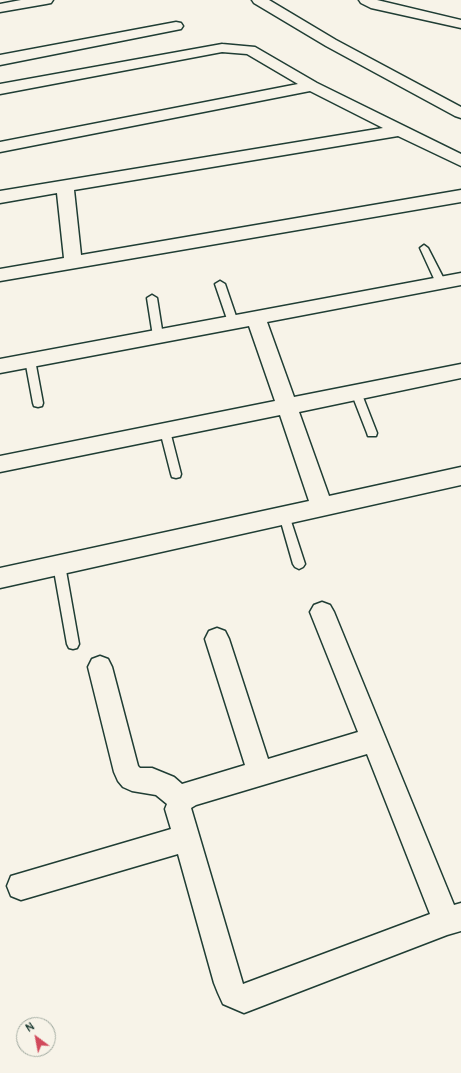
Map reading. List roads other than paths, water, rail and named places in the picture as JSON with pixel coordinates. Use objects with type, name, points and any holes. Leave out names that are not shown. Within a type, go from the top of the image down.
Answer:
[{"type":"street","points":[[0,8],[46,0]]},
{"type":"street","points":[[259,0],[331,43],[461,113]]},
{"type":"street","points":[[376,2],[461,24]]},
{"type":"street","points":[[0,60],[176,26]]},
{"type":"street","points":[[0,89],[228,48],[250,50],[312,86],[461,161]]},
{"type":"street","points":[[0,147],[312,86]]},
{"type":"street","points":[[0,197],[401,130]]},
{"type":"street","points":[[65,187],[74,262]]},
{"type":"street","points":[[0,275],[461,196]]},
{"type":"street","points":[[0,366],[461,279]]},
{"type":"street","points":[[256,318],[322,507]]},
{"type":"street","points":[[0,464],[287,407],[461,370]]},
{"type":"street","points":[[0,578],[461,476]]},
{"type":"street","points":[[322,612],[373,740],[454,919],[244,999],[233,994],[228,983],[178,809],[181,800],[190,794],[373,740]]},
{"type":"street","points":[[217,639],[260,773]]},
{"type":"street","points":[[100,667],[127,772],[132,778],[152,781],[166,786],[181,800]]},
{"type":"street","points":[[21,886],[186,838]]},
{"type":"lane","points":[[424,248],[441,283]]},
{"type":"lane","points":[[220,284],[233,322]]},
{"type":"lane","points":[[152,298],[158,336]]},
{"type":"lane","points":[[30,360],[38,403]]},
{"type":"lane","points":[[356,392],[372,433]]},
{"type":"lane","points":[[165,431],[176,474]]},
{"type":"lane","points":[[284,515],[299,564]]},
{"type":"lane","points":[[59,565],[73,644]]}]
